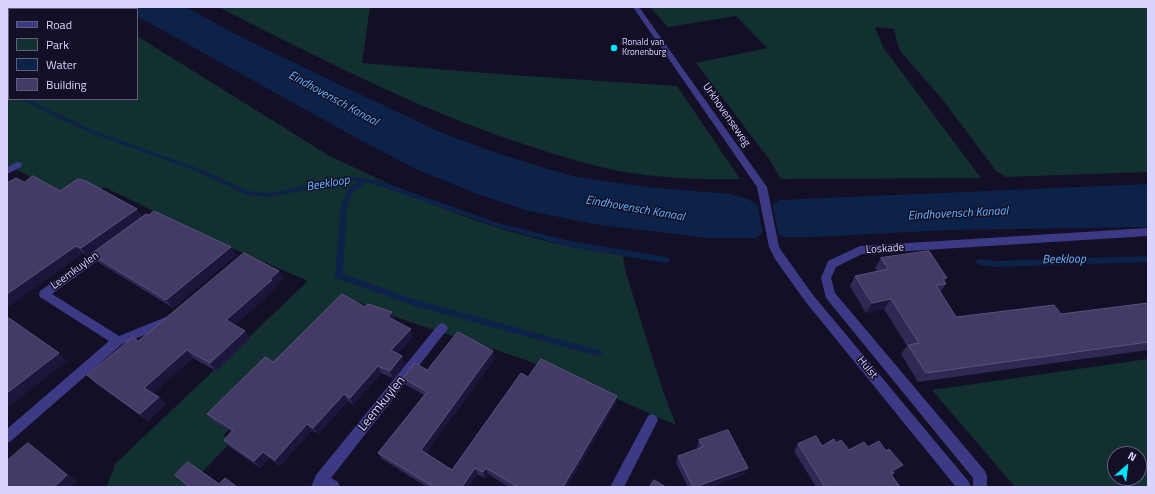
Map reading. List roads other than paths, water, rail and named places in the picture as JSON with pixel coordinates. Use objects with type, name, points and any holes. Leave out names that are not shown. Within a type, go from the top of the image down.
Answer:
[{"type":"street","name":"Urkhovenseweg","points":[[636,7],[762,186],[774,246]]},
{"type":"street","points":[[7,171],[18,165]]},
{"type":"street","name":"Loskade","points":[[980,487],[980,476],[830,295],[826,278],[832,264],[860,250],[1148,232]]},
{"type":"street","name":"Leemkuylen","points":[[114,243],[44,294],[118,342]]},
{"type":"street","name":"Hulst","points":[[774,246],[809,298],[840,333],[964,487]]},
{"type":"street","points":[[7,437],[118,342],[165,323],[176,313]]},
{"type":"street","name":"Leemkuylen","points":[[333,487],[319,483],[442,328]]},
{"type":"street","points":[[617,487],[652,420]]},
{"type":"water","name":"Eindhovensch Kanaal","points":[[121,7],[186,7],[239,36],[440,132],[488,150],[577,177],[646,187],[730,194],[748,199],[756,204],[773,205],[779,200],[1148,184],[1148,227],[950,230],[813,237],[784,237],[779,234],[762,233],[756,238],[707,238],[593,224],[525,210],[477,194],[418,170],[362,141],[138,17],[138,8]]},
{"type":"waterway","name":"Beekloop","points":[[25,100],[90,131],[198,170],[247,193],[269,195],[352,179],[363,180]]},
{"type":"waterway","name":"Beekloop","points":[[363,180],[375,182],[497,225],[570,244],[666,260]]},
{"type":"waterway","points":[[363,180],[349,192],[344,206],[339,276],[415,303],[598,353]]},
{"type":"waterway","name":"Beekloop","points":[[980,262],[996,264],[1148,259]]},
{"type":"place","name":"Ronald van Kronenburg","points":[[614,48]]}]
